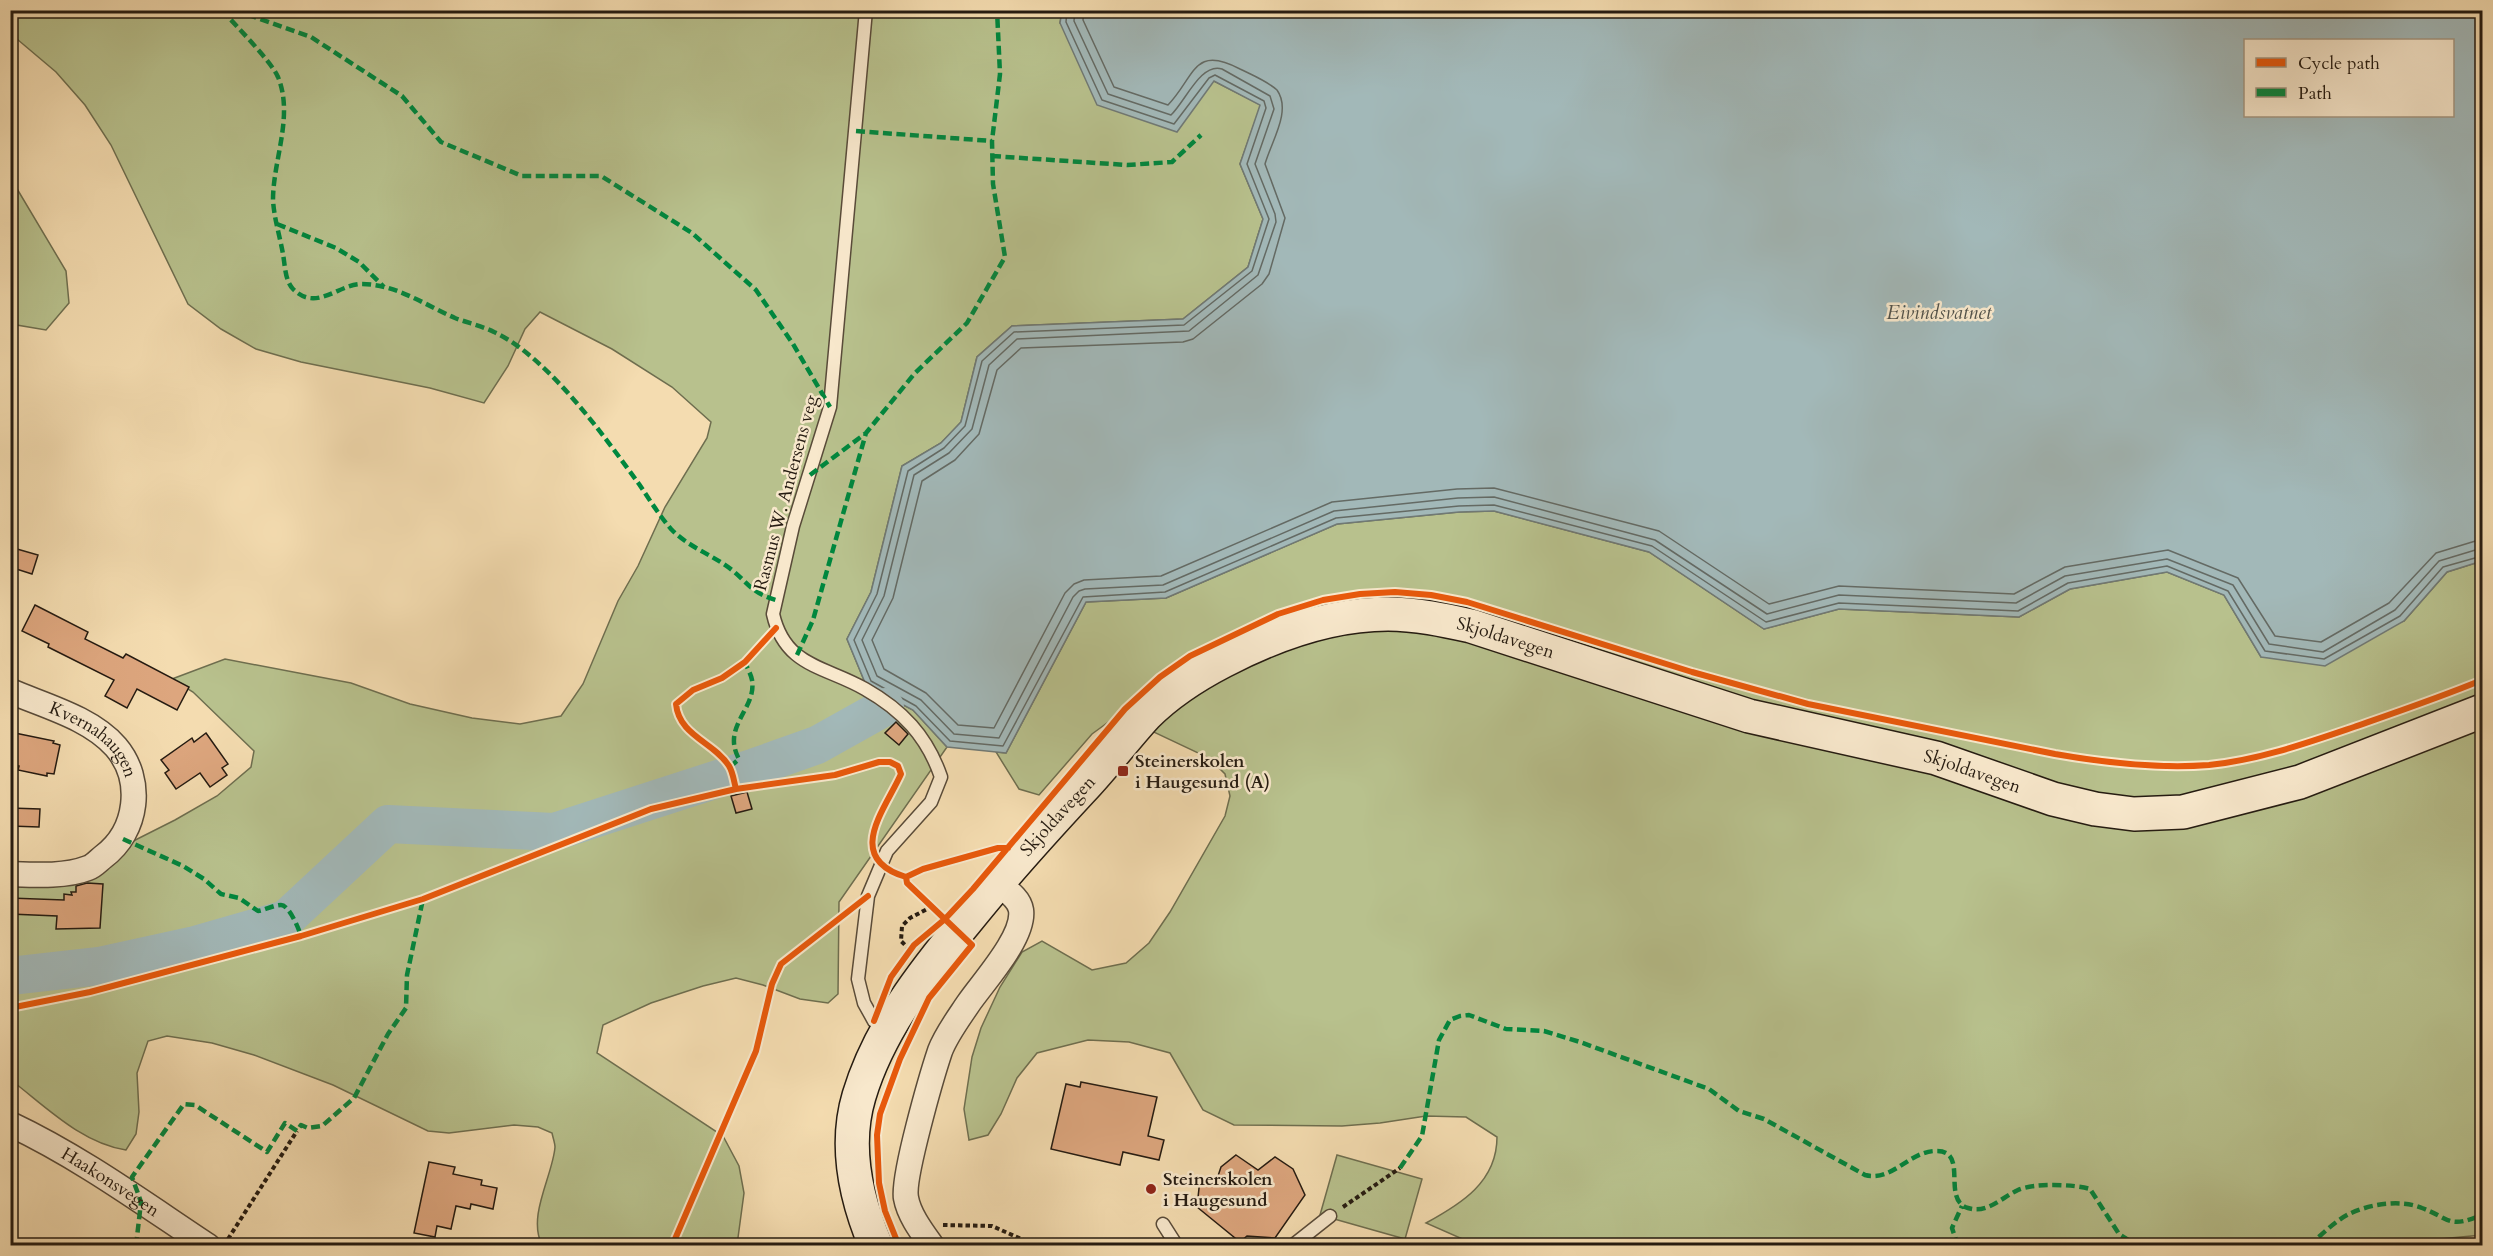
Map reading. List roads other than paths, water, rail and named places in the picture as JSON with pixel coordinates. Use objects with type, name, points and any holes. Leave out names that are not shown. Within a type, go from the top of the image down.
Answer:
[{"type":"main road","name":"Skjoldavegen","points":[[876,1245],[857,1192],[852,1154],[853,1127],[859,1098],[880,1026],[997,884],[1148,714],[1185,685],[1222,661],[1305,627],[1345,617],[1389,614],[1429,617],[1471,626],[1749,716],[1936,758],[2053,799],[2095,809],[2134,814],[2183,812],[2300,782],[2482,711]]},
{"type":"street","name":"Kvernahaugen","points":[[10,691],[81,722],[100,733],[116,746],[127,764],[133,784],[133,808],[123,839],[89,868],[58,874],[10,874]]},
{"type":"street","points":[[932,1245],[918,1226],[906,1199],[905,1185],[940,1050],[969,1003],[1012,942],[1018,924],[1021,909],[1015,897],[997,884]]},
{"type":"street","name":"Haakonsvegen","points":[[10,1124],[39,1137],[219,1242]]},
{"type":"lane","name":"Rasmus W. Andersens veg","points":[[866,10],[830,407],[793,526],[773,614],[776,628],[787,647],[804,661],[864,688],[899,712],[921,736],[933,754],[941,777],[931,802],[887,851],[868,896],[858,979],[864,1003],[880,1026]]},
{"type":"lane","points":[[1292,1245],[1330,1216]]},
{"type":"lane","points":[[1163,1224],[1177,1245]]},
{"type":"water","name":"Eivindsvatnet","points":[[1062,11],[2482,11],[2482,561],[2447,572],[2404,621],[2325,666],[2261,657],[2224,595],[2167,572],[2070,589],[2019,617],[1839,609],[1764,629],[1649,552],[1494,511],[1459,512],[1337,524],[1166,598],[1086,602],[1006,753],[947,747],[913,710],[866,685],[847,639],[871,592],[902,466],[941,443],[961,422],[977,357],[1012,326],[1183,319],[1248,267],[1263,219],[1240,164],[1260,105],[1214,81],[1177,132],[1097,105],[1060,23]]},
{"type":"waterway","points":[[10,976],[99,966],[195,945],[286,919],[388,824],[554,832],[817,745],[885,707]]},
{"type":"place","name":"Steinerskolen i Haugesund (A)","points":[[1123,771]]},
{"type":"place","name":"Steinerskolen i Haugesund","points":[[1151,1189]]}]
